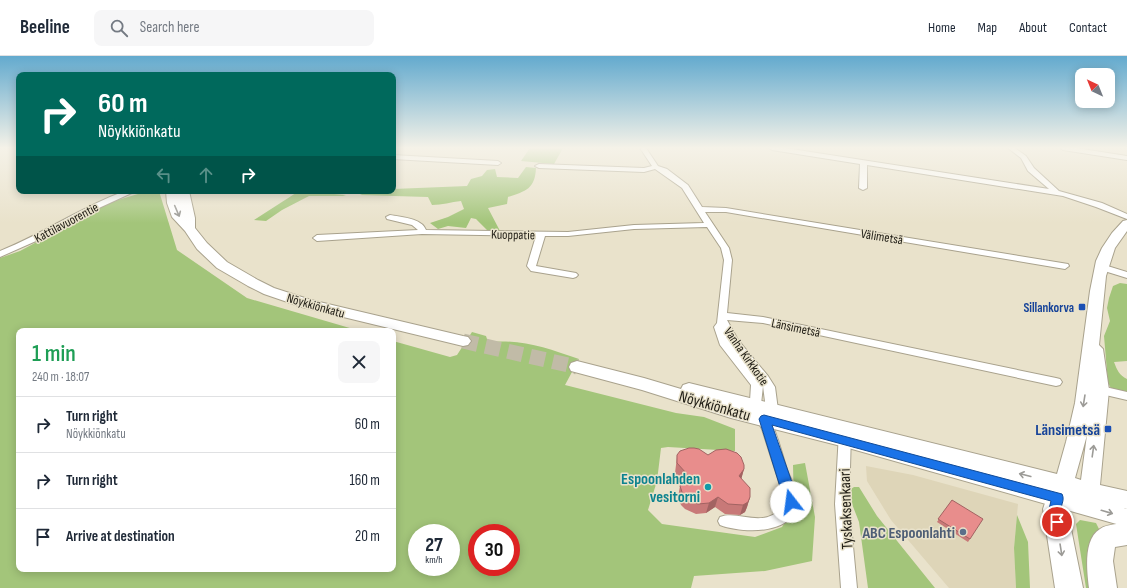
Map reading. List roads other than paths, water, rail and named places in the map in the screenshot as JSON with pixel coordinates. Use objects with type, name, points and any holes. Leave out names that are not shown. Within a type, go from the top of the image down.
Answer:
[{"type":"highway","points":[[1061,491],[1055,509],[1069,588]]},
{"type":"highway","points":[[1103,588],[1100,571],[1103,542],[1108,537],[1127,534]]},
{"type":"main road","name":"Nöykkiönkatu","points":[[172,194],[173,203],[178,217],[189,228],[202,246],[222,264],[269,291],[307,304],[334,311],[463,341]]},
{"type":"main road","name":"Nöykkiönkatu","points":[[184,194],[189,218],[189,228]]},
{"type":"main road","points":[[1061,491],[1070,466],[1081,422],[1088,363],[1093,337],[1095,303],[1101,267],[1108,246],[1120,230],[1127,224]]},
{"type":"main road","points":[[1088,498],[1101,390],[1093,337]]},
{"type":"main road","name":"Nöykkiönkatu","points":[[577,367],[644,384],[690,399],[764,411],[845,434],[1088,498]]},
{"type":"main road","points":[[1088,498],[1127,500]]},
{"type":"main road","points":[[1088,498],[1127,518]]},
{"type":"street","name":"Vanha Kirkkotie","points":[[665,173],[682,184],[724,248],[728,260],[723,302],[723,320],[719,327],[724,343],[757,384],[764,411]]},
{"type":"street","points":[[863,188],[864,173]]},
{"type":"street","points":[[933,173],[1056,192],[1086,200],[1127,218]]},
{"type":"street","points":[[1035,173],[1056,192]]},
{"type":"street","name":"Kattilavuorentie","points":[[0,254],[24,245],[106,201],[124,194]]},
{"type":"street","name":"Välimetsä","points":[[699,209],[726,210],[1065,266]]},
{"type":"street","points":[[390,217],[415,223],[422,228],[422,232]]},
{"type":"street","name":"Kuoppatie","points":[[317,238],[422,232],[568,234],[634,227],[709,225]]},
{"type":"street","points":[[541,234],[531,266],[534,269],[573,275]]},
{"type":"street","points":[[1101,267],[1127,275]]},
{"type":"street","name":"Vanha Kirkkotie","points":[[723,320],[733,342],[769,387],[764,411]]},
{"type":"street","name":"Länsimetsä","points":[[723,320],[763,320],[1056,382]]},
{"type":"street","points":[[1101,390],[1127,396]]},
{"type":"street","points":[[725,521],[761,524],[773,522],[783,516],[789,509],[791,502],[789,491],[764,411]]},
{"type":"street","name":"Tyskaksenkaari","points":[[845,434],[842,504],[849,588]]},
{"type":"tunnel","points":[[463,341],[577,367]]},
{"type":"place","name":"Sillankorva","points":[[1082,307]]},
{"type":"place","name":"Länsimetsä","points":[[1108,429]]},
{"type":"place","name":"Espoonlahden vesitorni","points":[[708,487]]},
{"type":"place","name":"ABC Espoonlahti","points":[[963,532]]}]
